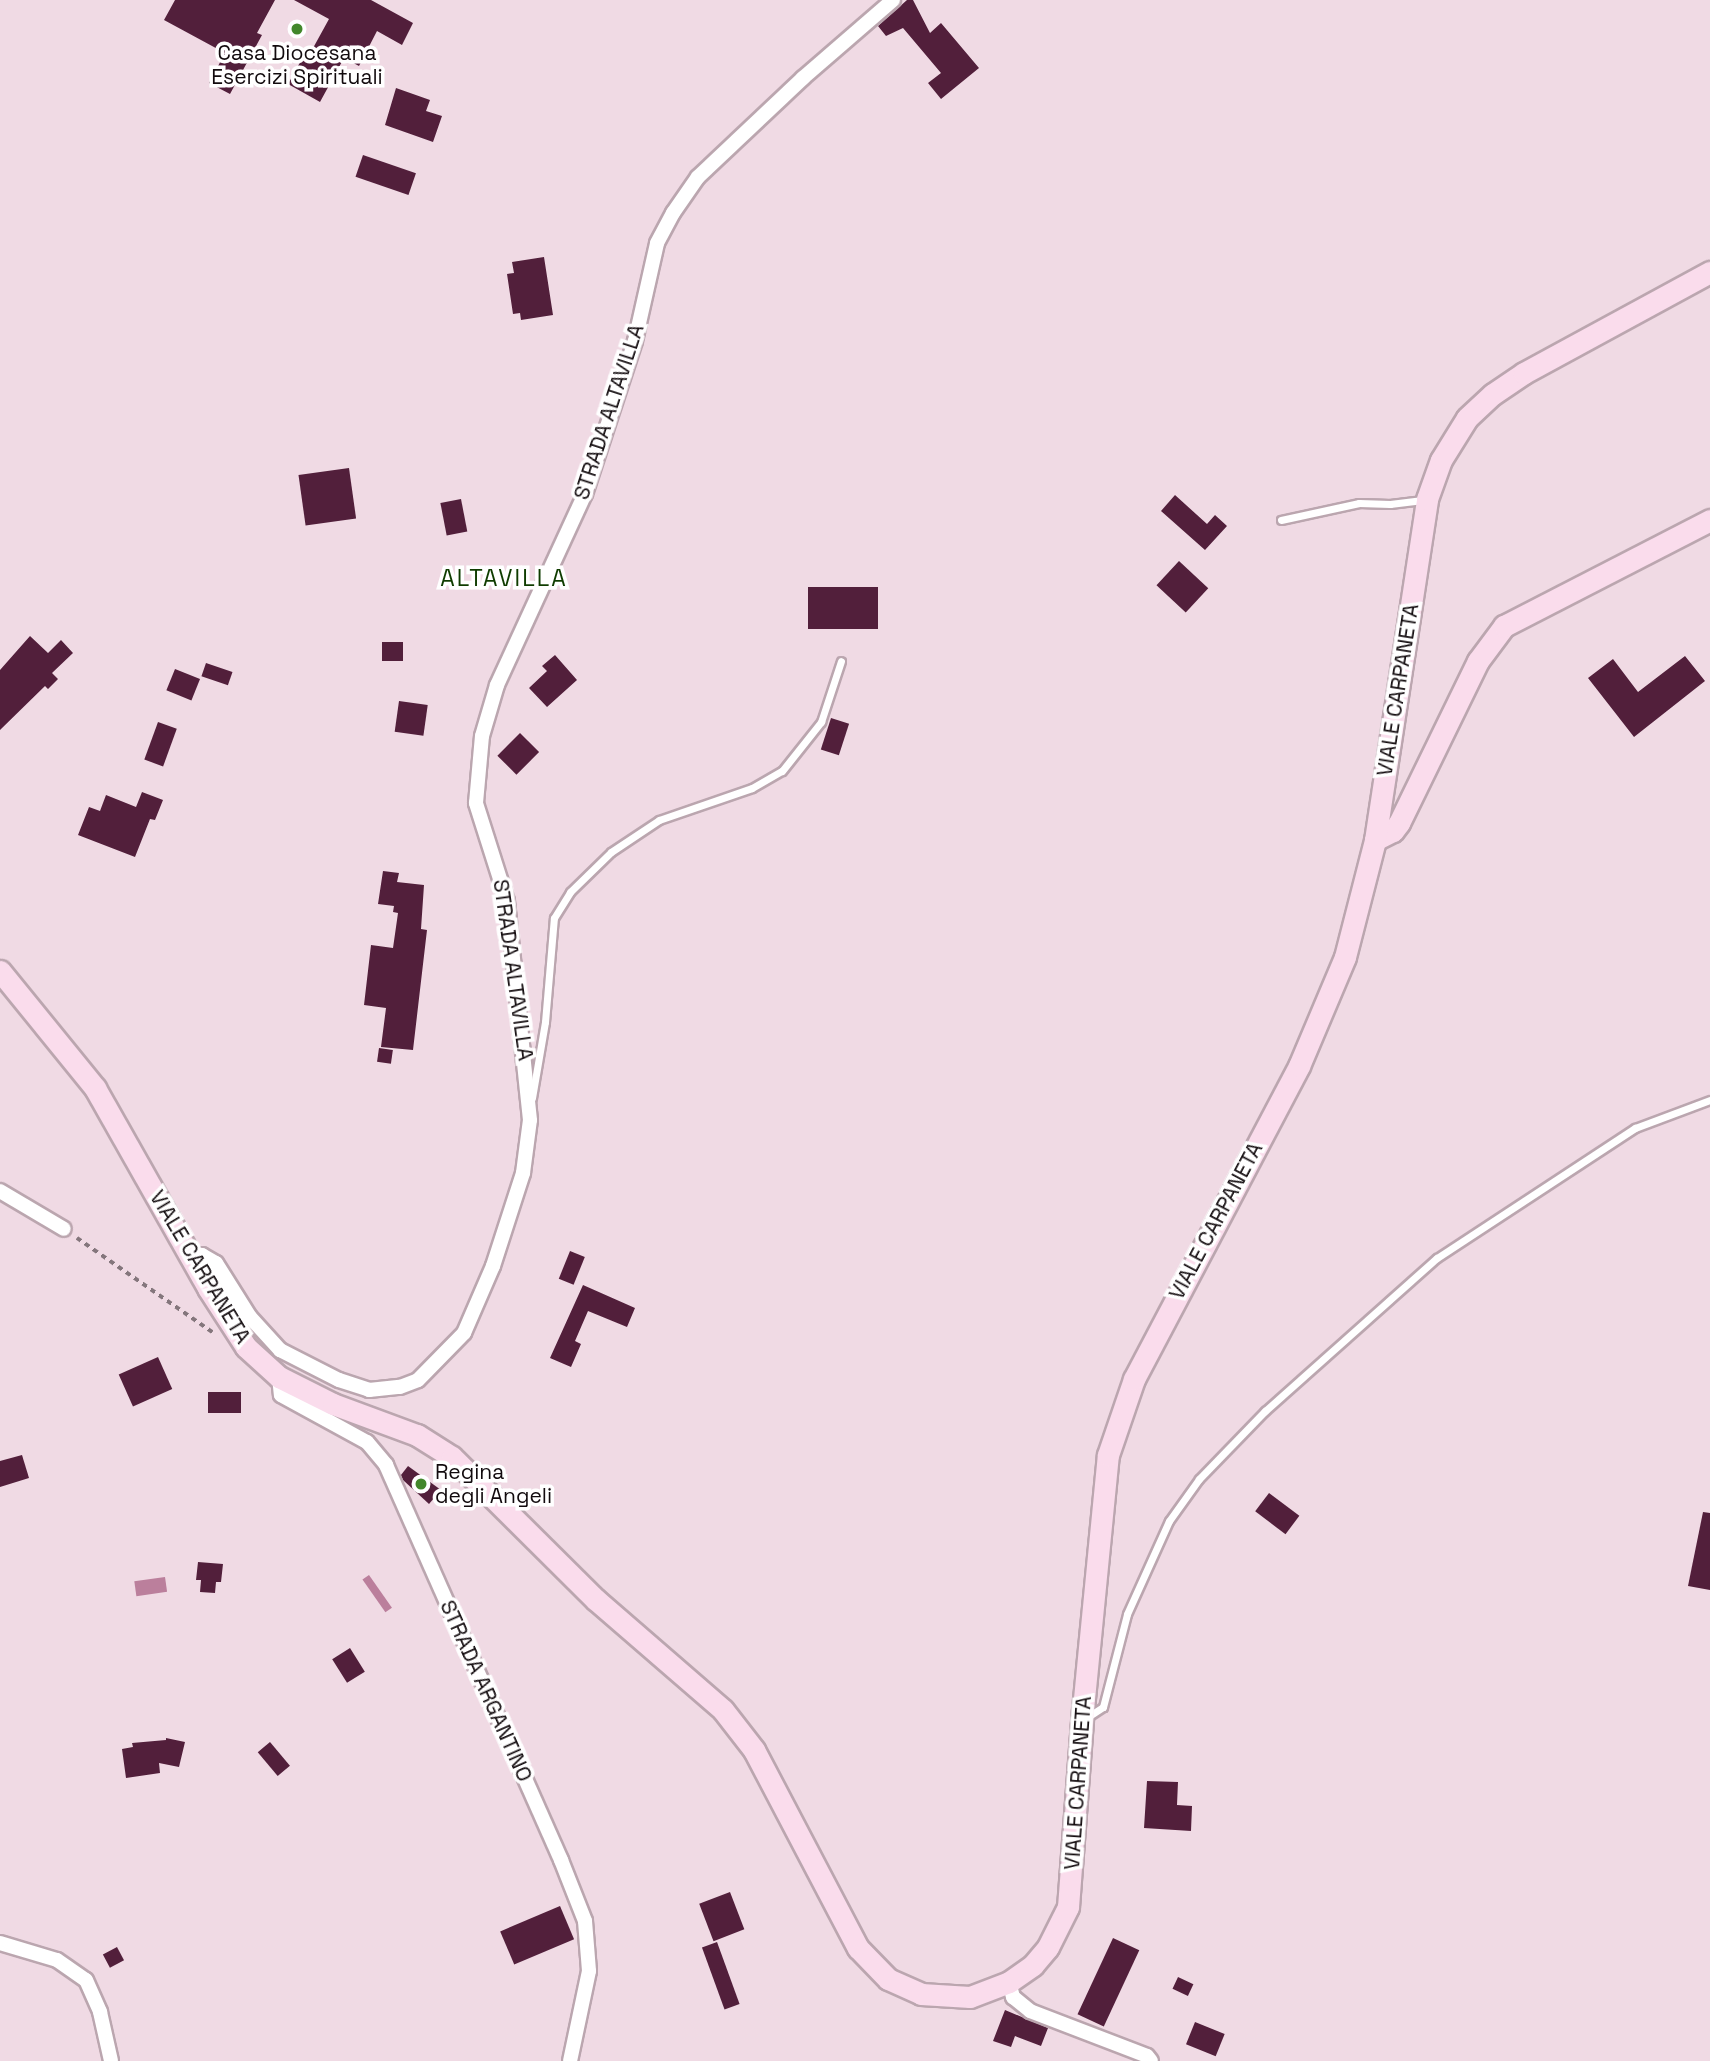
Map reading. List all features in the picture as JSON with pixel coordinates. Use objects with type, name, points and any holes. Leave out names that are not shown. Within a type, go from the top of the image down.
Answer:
[{"type":"main road","name":"VIALE CARPANETA","points":[[0,971],[95,1088],[189,1255],[246,1347],[279,1377],[333,1404],[417,1435],[452,1457],[595,1599],[723,1710],[754,1750],[858,1948],[888,1979],[921,1994],[970,1997],[1009,1982],[1033,1965],[1048,1947],[1068,1907],[1082,1719],[1108,1455],[1139,1368],[1304,1054],[1345,957],[1375,840],[1427,499],[1441,460],[1461,429],[1493,394],[1524,373],[1710,272]]},
{"type":"main road","points":[[1375,840],[1393,831],[1399,823],[1478,661],[1504,626],[1710,520]]},
{"type":"street","name":"STRADA ALTAVILLA","points":[[189,1255],[202,1255],[216,1263],[250,1317],[280,1349],[306,1365],[369,1390],[400,1387],[418,1380],[464,1334],[480,1300],[523,1173],[529,1108],[507,901],[476,803],[482,736],[497,685],[585,494],[635,341],[657,243],[673,213],[698,177],[803,78],[893,0]]},
{"type":"street","points":[[0,1191],[64,1229]]},
{"type":"street","name":"STRADA ARGANTINO","points":[[279,1377],[281,1395],[367,1442],[386,1465],[561,1860],[585,1921],[589,1971],[570,2061]]},
{"type":"street","points":[[0,1943],[57,1960],[86,1980],[100,2012],[111,2061]]},
{"type":"street","points":[[1009,1982],[1013,1997],[1030,2011],[1147,2056],[1152,2061]]},
{"type":"lane","points":[[1281,520],[1359,503],[1390,504],[1427,499]]},
{"type":"lane","points":[[529,1108],[536,1085],[545,1023],[554,918],[570,892],[611,852],[659,820],[751,788],[782,771],[821,722],[841,661]]},
{"type":"lane","points":[[1082,1719],[1093,1716],[1103,1707],[1127,1614],[1169,1521],[1199,1479],[1265,1411],[1437,1258],[1635,1128],[1710,1100]]},
{"type":"path","points":[[64,1229],[211,1331],[246,1347]]},
{"type":"shaded area","points":[[369,1575],[392,1608],[385,1612],[362,1580]]},
{"type":"shaded area","points":[[165,1577],[167,1592],[136,1596],[134,1581]]},
{"type":"building","points":[[175,0],[275,0],[257,33],[262,35],[230,94],[209,83],[225,53],[164,20]]},
{"type":"building","points":[[294,0],[371,0],[413,23],[402,45],[377,31],[359,66],[344,58],[320,102],[288,84],[303,57],[307,59],[329,19]]},
{"type":"building","points":[[907,0],[913,0],[930,33],[941,23],[979,68],[941,99],[928,83],[941,73],[903,28],[886,36],[878,26]]},
{"type":"building","points":[[396,88],[430,100],[426,111],[442,116],[433,142],[385,125]]},
{"type":"building","points":[[363,155],[416,173],[408,195],[356,177]]},
{"type":"building","points":[[544,257],[553,315],[521,320],[520,313],[513,314],[507,274],[514,273],[512,262]]},
{"type":"building","points":[[349,468],[356,519],[306,526],[298,475]]},
{"type":"building","points":[[1175,495],[1207,524],[1215,515],[1227,526],[1205,550],[1161,511]]},
{"type":"building","points":[[461,499],[467,531],[447,535],[440,503]]},
{"type":"building","points":[[1179,561],[1208,588],[1186,612],[1156,585]]},
{"type":"building","points":[[808,587],[878,587],[878,629],[808,629]]},
{"type":"building","points":[[30,636],[48,653],[61,640],[73,653],[52,673],[58,679],[48,689],[45,686],[0,730],[0,670]]},
{"type":"building","points":[[382,642],[403,642],[403,661],[382,661]]},
{"type":"building","points":[[555,655],[577,680],[547,707],[529,688],[547,671],[542,666]]},
{"type":"building","points":[[1685,656],[1705,681],[1634,737],[1588,678],[1613,659],[1638,692]]},
{"type":"building","points":[[206,663],[232,672],[228,685],[201,676]]},
{"type":"building","points":[[175,669],[200,679],[191,700],[166,690]]},
{"type":"building","points":[[399,701],[428,705],[423,736],[395,732]]},
{"type":"building","points":[[831,718],[849,724],[839,755],[821,749]]},
{"type":"building","points":[[158,722],[177,729],[163,766],[144,760]]},
{"type":"building","points":[[520,733],[539,752],[516,775],[497,756]]},
{"type":"building","points":[[142,792],[163,800],[155,820],[150,819],[135,857],[78,835],[89,807],[100,811],[106,795],[136,807]]},
{"type":"building","points":[[383,871],[399,873],[397,882],[424,885],[421,929],[427,930],[413,1050],[381,1047],[386,1008],[364,1005],[371,945],[393,948],[398,913],[393,912],[394,906],[378,904]]},
{"type":"building","points":[[379,1048],[393,1050],[391,1064],[377,1062]]},
{"type":"building","points":[[570,1251],[585,1257],[574,1285],[559,1279]]},
{"type":"building","points":[[583,1285],[635,1308],[627,1327],[588,1311],[575,1341],[581,1344],[571,1367],[550,1358]]},
{"type":"building","points":[[158,1357],[172,1389],[133,1406],[119,1374]]},
{"type":"building","points":[[208,1392],[241,1392],[241,1413],[208,1413]]},
{"type":"building","points":[[22,1455],[29,1478],[0,1487],[0,1461]]},
{"type":"building","name":"Regina degli Angeli","points":[[408,1466],[441,1490],[429,1504],[403,1480],[401,1475]]},
{"type":"building","points":[[1269,1493],[1299,1516],[1286,1534],[1255,1511]]},
{"type":"building","points":[[1703,1512],[1710,1513],[1710,1590],[1688,1586]]},
{"type":"building","points":[[198,1562],[223,1564],[221,1582],[216,1582],[215,1593],[200,1592],[201,1580],[196,1580]]},
{"type":"building","points":[[350,1648],[365,1672],[347,1683],[332,1659]]},
{"type":"building","points":[[166,1738],[185,1742],[179,1767],[159,1763],[160,1773],[126,1778],[122,1749],[133,1747],[132,1743]]},
{"type":"building","points":[[270,1742],[290,1766],[278,1776],[258,1752]]},
{"type":"building","points":[[1147,1781],[1178,1782],[1177,1805],[1192,1806],[1191,1831],[1144,1828]]},
{"type":"building","points":[[730,1892],[744,1929],[714,1941],[699,1904]]},
{"type":"building","points":[[560,1906],[574,1939],[514,1965],[500,1931]]},
{"type":"building","points":[[1113,1938],[1139,1950],[1104,2026],[1078,2014]]},
{"type":"building","points":[[717,1942],[740,2004],[725,2009],[702,1947]]},
{"type":"building","points":[[117,1947],[124,1960],[110,1968],[103,1955]]},
{"type":"building","points":[[1178,1977],[1193,1984],[1188,1996],[1173,1989]]},
{"type":"building","points":[[1005,2010],[1048,2028],[1041,2046],[1015,2036],[1011,2047],[993,2041]]},
{"type":"building","points":[[1195,2022],[1225,2034],[1216,2056],[1186,2044]]},
{"type":"place","name":"Casa Diocesana Esercizi Spirituali","points":[[297,29]]},
{"type":"place","name":"Regina degli Angeli","points":[[421,1484]]},
{"type":"district","name":"ALTAVILLA","points":[[504,578]]}]
